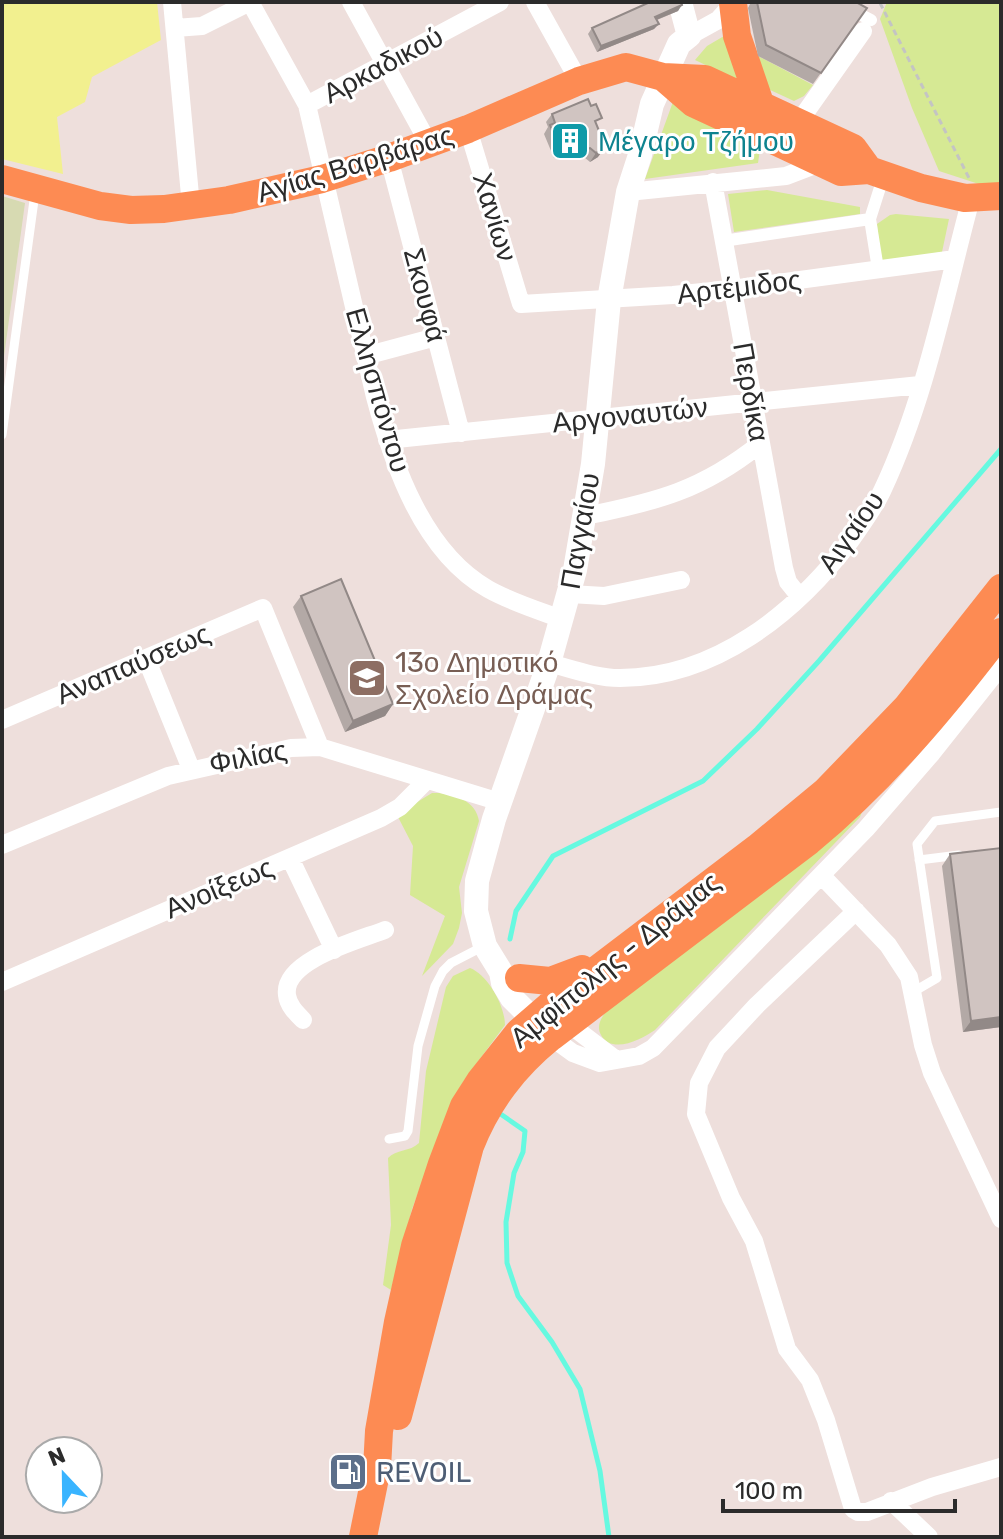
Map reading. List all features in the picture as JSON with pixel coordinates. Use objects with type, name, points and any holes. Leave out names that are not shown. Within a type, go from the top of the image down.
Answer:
[{"type":"main road","points":[[680,2],[689,36],[679,44],[663,77],[693,103],[841,172],[877,172],[921,188],[971,199],[1001,196]]},
{"type":"main road","points":[[734,3],[737,36],[761,106]]},
{"type":"main road","name":"Αγίας Βαρβάρας","points":[[2,179],[100,206],[131,210],[229,200],[322,179],[389,158],[468,129],[579,81],[626,67],[663,77],[705,79],[853,148],[877,172]]},
{"type":"main road","name":"Παγγαίου","points":[[499,963],[478,919],[476,895],[479,869],[570,594],[585,516],[609,300],[628,192],[652,104],[663,77]]},
{"type":"main road","name":"Αμφίπολης - Δράμας","points":[[550,1022],[671,913],[779,831],[844,774],[907,707],[1001,588]]},
{"type":"main road","name":"Αμφίπολης - Δράμας","points":[[363,1537],[377,1468],[399,1412],[481,1100],[512,1040],[550,1022],[809,841],[843,812],[920,734],[1001,632]]},
{"type":"main road","points":[[499,963],[550,981],[577,973],[671,913]]},
{"type":"main road","points":[[499,963],[550,1022]]},
{"type":"street","points":[[172,2],[191,206]]},
{"type":"street","points":[[175,28],[202,26],[250,2]]},
{"type":"street","name":"Ελλησπόντου","points":[[250,2],[307,105],[322,179],[387,440],[420,514],[460,567],[479,583],[499,595],[562,619]]},
{"type":"street","points":[[351,2],[429,144]]},
{"type":"street","name":"Αρκαδικού","points":[[307,105],[500,2]]},
{"type":"street","points":[[535,2],[579,81]]},
{"type":"street","points":[[798,123],[867,26],[836,2]]},
{"type":"street","points":[[689,36],[718,20],[734,3]]},
{"type":"street","name":"Χανίων","points":[[468,129],[521,304]]},
{"type":"street","name":"Σκουφά","points":[[389,158],[461,433]]},
{"type":"street","points":[[628,192],[786,176],[820,163]]},
{"type":"street","points":[[877,172],[870,219],[878,269]]},
{"type":"street","name":"Περδίκα","points":[[713,182],[784,568],[788,582],[800,597]]},
{"type":"street","name":"Αιγαίου","points":[[549,663],[617,678],[666,673],[706,660],[771,622],[832,564],[876,502],[898,454],[971,199]]},
{"type":"street","points":[[723,241],[870,219]]},
{"type":"street","name":"Αρτέμιδος","points":[[521,304],[732,289],[955,259]]},
{"type":"street","points":[[365,356],[436,337]]},
{"type":"street","name":"Αργοναυτών","points":[[387,440],[920,385]]},
{"type":"street","points":[[585,516],[682,492],[714,477],[761,443]]},
{"type":"street","points":[[570,594],[604,596],[681,580]]},
{"type":"street","name":"Αναπαύσεως","points":[[2,720],[263,608],[320,747]]},
{"type":"street","points":[[146,658],[191,769]]},
{"type":"street","points":[[550,1022],[573,1053],[593,1062],[639,1056],[661,1041],[822,876],[914,774],[1001,666]]},
{"type":"street","name":"Φιλίας","points":[[2,845],[134,788],[191,769],[291,748],[320,747],[500,802]]},
{"type":"street","name":"Ανοίξεως","points":[[2,982],[392,812],[427,780]]},
{"type":"street","points":[[290,858],[334,950]]},
{"type":"street","points":[[822,876],[902,964],[913,992],[932,1073],[1001,1219]]},
{"type":"street","points":[[856,911],[757,1005],[717,1048],[699,1083],[696,1114],[731,1198],[754,1241],[787,1349],[810,1380],[826,1420],[853,1509],[867,1512],[891,1501],[1001,1467]]},
{"type":"street","points":[[303,1020],[291,1007],[286,994],[291,975],[308,962],[385,930]]},
{"type":"street","points":[[891,1501],[929,1537]]},
{"type":"lane","points":[[2,435],[36,190]]},
{"type":"lane","points":[[913,992],[937,978],[917,844],[935,821],[1001,812]]},
{"type":"lane","points":[[919,860],[974,853]]},
{"type":"lane","points":[[389,1139],[405,1136],[408,1131],[418,1046],[437,982],[446,967],[456,959],[499,963]]},
{"type":"path","points":[[880,3],[969,175],[971,199]]},
{"type":"green space","points":[[887,2],[1001,2],[1001,185],[988,187],[939,171],[880,19]]},
{"type":"green space","points":[[724,36],[739,81],[695,60],[707,46]]},
{"type":"green space","points":[[758,56],[813,85],[804,96],[794,101],[768,89]]},
{"type":"green space","points":[[674,99],[760,149],[758,163],[645,179]]},
{"type":"green space","points":[[767,190],[860,207],[860,214],[734,232],[728,194]]},
{"type":"green space","points":[[2,196],[25,203],[2,371]]},
{"type":"green space","points":[[896,214],[949,219],[942,252],[881,262],[877,224]]},
{"type":"green space","points":[[432,793],[462,799],[473,808],[479,821],[459,887],[462,913],[459,928],[453,944],[422,976],[445,916],[410,895],[413,846],[398,817]]},
{"type":"green space","points":[[862,812],[655,1030],[619,1045],[606,1041],[599,1028],[607,1010]]},
{"type":"green space","points":[[470,968],[483,977],[494,992],[505,1025],[453,1099],[412,1209],[391,1290],[383,1285],[391,1225],[388,1158],[419,1143],[426,1071],[446,987],[453,976]]},
{"type":"shaded area","points":[[2,2],[157,2],[161,40],[92,77],[85,102],[57,117],[63,174],[2,159]]},
{"type":"building","points":[[650,2],[681,2],[682,5],[655,17],[659,24],[601,46],[592,28]]},
{"type":"building","points":[[757,2],[856,2],[867,8],[821,73],[766,45]]},
{"type":"building","name":"Μέγαρο Τζήμου","points":[[588,99],[591,106],[596,104],[602,118],[595,121],[604,149],[596,153],[590,148],[586,149],[583,140],[560,150],[550,125],[555,123],[552,114]]},
{"type":"building","points":[[341,579],[393,704],[353,721],[301,596]]},
{"type":"building","points":[[1001,848],[1001,1017],[971,1021],[950,854]]},
{"type":"waterway","points":[[510,939],[516,911],[553,856],[703,781],[757,729],[819,661],[1001,449]]},
{"type":"waterway","points":[[502,1115],[525,1131],[506,1222],[507,1263],[518,1296],[552,1342],[580,1389],[600,1471],[609,1537]]},
{"type":"place","name":"Μέγαρο Τζήμου","points":[[570,141]]},
{"type":"place","name":"13ο Δημοτικό Σχολείο Δράμας","points":[[367,678]]},
{"type":"place","name":"REVOIL","points":[[348,1472]]}]
